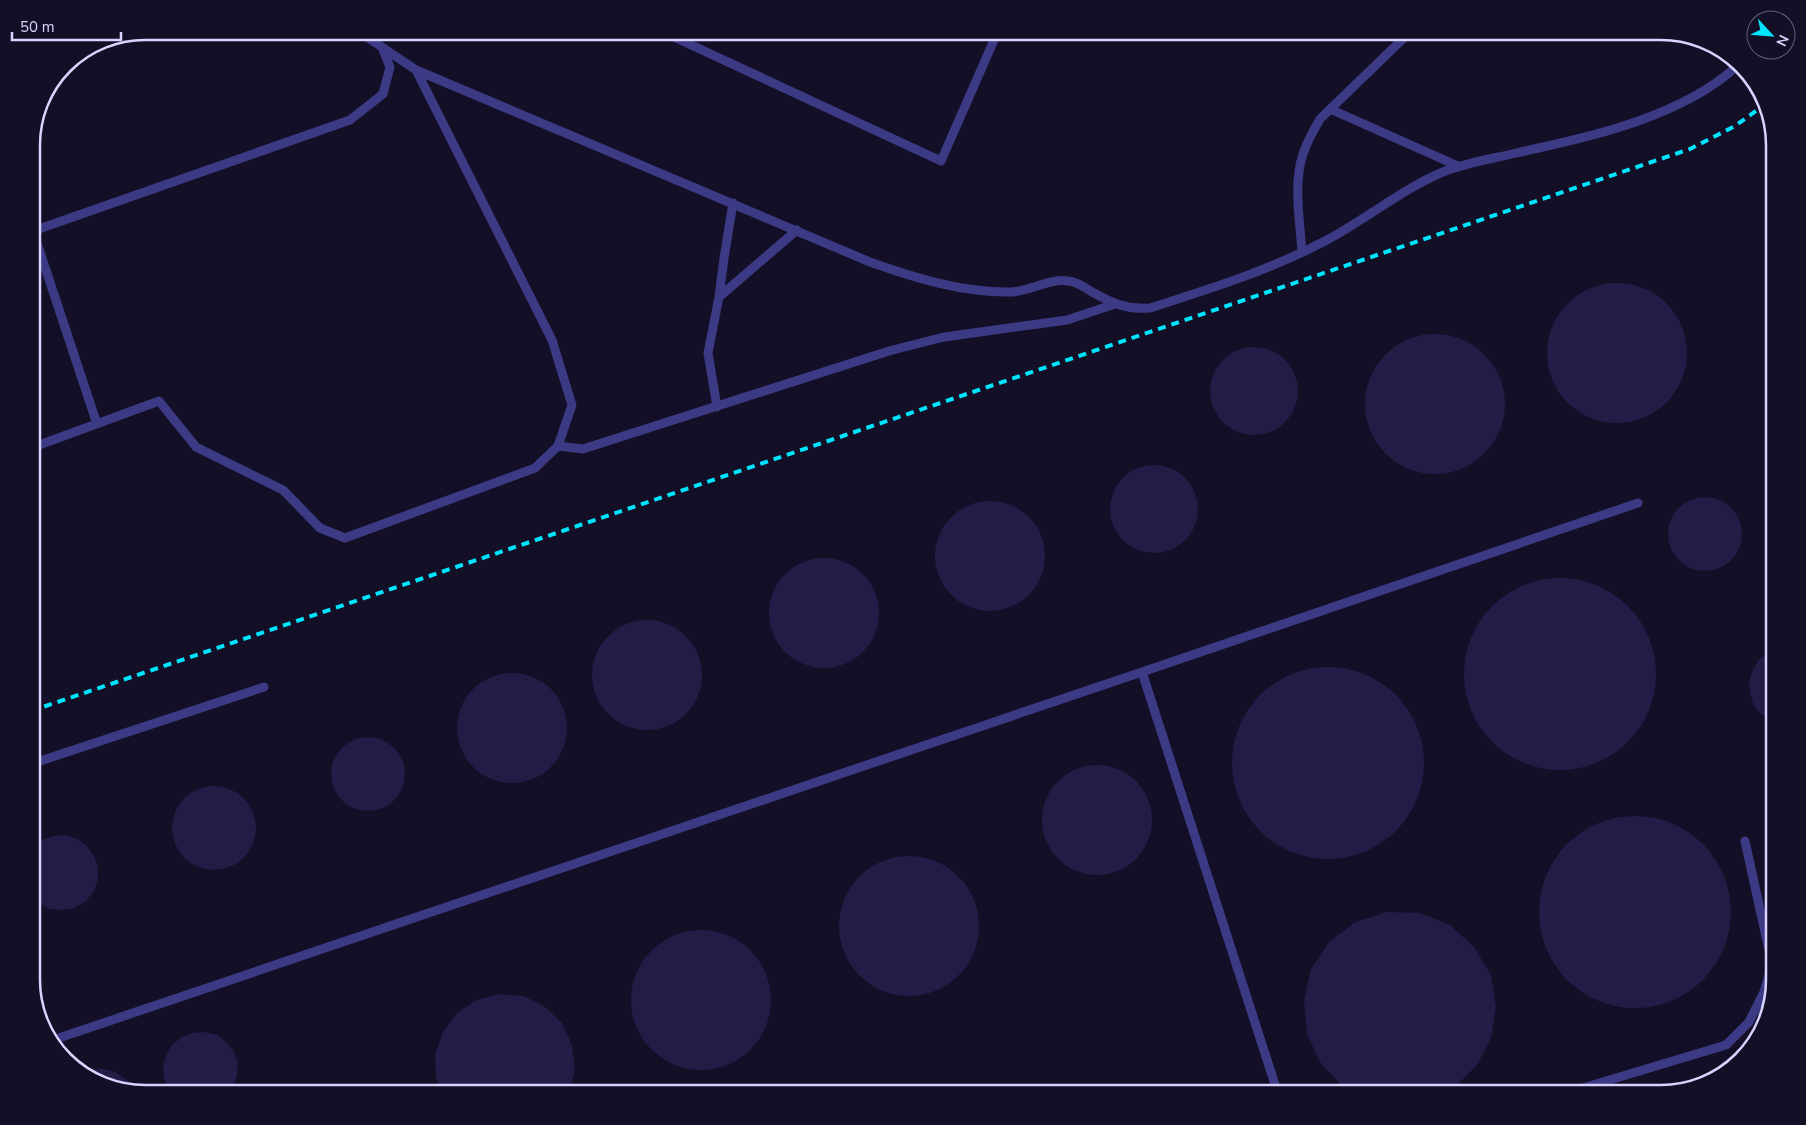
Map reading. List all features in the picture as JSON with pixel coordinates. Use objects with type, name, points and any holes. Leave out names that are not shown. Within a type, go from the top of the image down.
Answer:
[{"type":"lane","points":[[372,40],[416,70],[870,262],[928,280],[987,291],[1024,291],[1063,280],[1076,282],[1115,304],[1136,309],[1150,308],[1248,276],[1324,242],[1420,182],[1458,166],[1594,135],[1673,108],[1702,93],[1726,77],[1733,70]]},
{"type":"lane","points":[[679,40],[941,161],[994,40]]},
{"type":"lane","points":[[1302,252],[1298,178],[1302,156],[1310,136],[1320,119],[1402,40]]},
{"type":"lane","points":[[40,229],[350,120],[383,94],[390,67],[382,47]]},
{"type":"lane","points":[[40,445],[159,401],[196,447],[283,490],[320,528],[345,538],[535,468],[558,446],[572,404],[552,340],[416,70]]},
{"type":"lane","points":[[1330,109],[1458,166]]},
{"type":"lane","points":[[717,407],[708,353],[719,297],[733,203]]},
{"type":"lane","points":[[719,297],[797,230]]},
{"type":"lane","points":[[40,252],[97,424]]},
{"type":"lane","points":[[558,446],[583,449],[889,351],[944,337],[1067,320],[1115,304]]},
{"type":"lane","points":[[58,1038],[1142,672],[1638,502]]},
{"type":"lane","points":[[1142,672],[1275,1085]]},
{"type":"lane","points":[[40,761],[264,687]]},
{"type":"lane","points":[[1745,840],[1766,936]]},
{"type":"lane","points":[[1594,1085],[1726,1046],[1749,1022],[1766,987]]},
{"type":"building","points":[[1617,283],[1644,289],[1656,295],[1666,304],[1675,314],[1681,326],[1687,353],[1681,380],[1675,392],[1666,402],[1656,411],[1644,417],[1617,423],[1590,417],[1578,411],[1568,402],[1559,392],[1553,380],[1547,353],[1553,326],[1559,314],[1568,304],[1578,295],[1590,289]]},
{"type":"building","points":[[1435,334],[1462,340],[1474,346],[1484,355],[1493,365],[1499,377],[1505,404],[1499,431],[1493,443],[1484,453],[1474,462],[1462,468],[1435,474],[1408,468],[1396,462],[1386,453],[1377,443],[1371,431],[1365,404],[1371,377],[1377,365],[1386,355],[1396,346],[1408,340]]},
{"type":"building","points":[[1254,347],[1271,350],[1285,360],[1295,374],[1298,391],[1295,408],[1285,422],[1271,432],[1254,435],[1237,432],[1223,422],[1213,408],[1210,391],[1213,374],[1223,360],[1237,350]]},
{"type":"building","points":[[1154,465],[1171,468],[1185,478],[1195,492],[1198,509],[1195,526],[1185,540],[1171,550],[1154,553],[1137,550],[1123,540],[1113,526],[1110,509],[1113,492],[1123,478],[1137,468]]},
{"type":"building","points":[[1698,497],[1712,497],[1726,503],[1736,513],[1742,527],[1740,548],[1726,565],[1712,571],[1698,571],[1684,565],[1674,555],[1668,541],[1668,527],[1674,513],[1684,503]]},
{"type":"building","points":[[990,501],[1011,505],[1029,517],[1041,535],[1045,556],[1041,577],[1029,595],[1011,607],[990,611],[969,607],[951,595],[939,577],[935,556],[939,535],[951,517],[969,505]]},
{"type":"building","points":[[824,558],[845,562],[863,574],[875,592],[879,613],[875,634],[863,652],[845,664],[824,668],[803,664],[785,652],[773,634],[769,613],[773,592],[785,574],[803,562]]},
{"type":"building","points":[[1560,578],[1588,582],[1613,594],[1628,606],[1640,621],[1652,646],[1656,674],[1652,702],[1640,727],[1628,742],[1613,754],[1588,766],[1560,770],[1532,766],[1507,754],[1492,742],[1480,727],[1468,702],[1464,674],[1468,646],[1480,621],[1492,606],[1507,594],[1532,582]]},
{"type":"building","points":[[647,620],[668,624],[686,636],[698,654],[702,675],[698,696],[686,714],[668,726],[647,730],[626,726],[608,714],[596,696],[592,675],[596,654],[608,636],[626,624]]},
{"type":"building","points":[[1766,654],[1766,717],[1753,704],[1750,692],[1749,681],[1758,661]]},
{"type":"building","points":[[1328,667],[1356,671],[1381,683],[1396,695],[1408,710],[1420,735],[1424,763],[1420,791],[1408,816],[1396,831],[1381,843],[1356,855],[1328,859],[1300,855],[1275,843],[1260,831],[1248,816],[1236,791],[1232,763],[1236,735],[1248,710],[1260,695],[1275,683],[1300,671]]},
{"type":"building","points":[[512,673],[533,677],[551,689],[563,707],[567,728],[563,749],[551,767],[533,779],[512,783],[491,779],[473,767],[461,749],[457,728],[461,707],[473,689],[491,677]]},
{"type":"building","points":[[361,737],[375,737],[389,743],[399,753],[405,767],[405,781],[399,795],[389,805],[375,811],[361,811],[347,805],[337,795],[331,781],[331,767],[337,753],[347,743]]},
{"type":"building","points":[[1097,765],[1118,769],[1136,781],[1148,799],[1152,820],[1148,841],[1136,859],[1118,871],[1097,875],[1076,871],[1058,859],[1046,841],[1042,820],[1046,799],[1058,781],[1076,769]]},
{"type":"building","points":[[206,786],[222,786],[238,793],[249,804],[256,820],[253,844],[244,858],[238,863],[222,870],[206,870],[190,863],[179,852],[172,836],[172,820],[179,804],[190,793]]},
{"type":"building","points":[[1635,816],[1663,820],[1688,832],[1703,844],[1715,859],[1727,884],[1731,912],[1727,940],[1715,965],[1703,980],[1688,992],[1663,1004],[1635,1008],[1607,1004],[1582,992],[1567,980],[1555,965],[1543,940],[1539,912],[1543,884],[1555,859],[1567,844],[1582,832],[1607,820]]},
{"type":"building","points":[[66,835],[77,839],[87,846],[94,856],[98,867],[98,879],[94,891],[86,901],[75,908],[50,909],[40,904],[40,842],[54,836]]},
{"type":"building","points":[[909,856],[936,862],[948,868],[958,877],[967,887],[973,899],[979,926],[973,953],[967,965],[958,975],[948,984],[936,990],[909,996],[882,990],[870,984],[860,975],[851,965],[845,953],[839,926],[845,899],[851,887],[860,877],[870,868],[882,862]]},
{"type":"building","points":[[1387,912],[1420,913],[1450,925],[1474,947],[1491,975],[1496,1007],[1491,1038],[1477,1065],[1457,1085],[1342,1085],[1320,1062],[1307,1034],[1304,1001],[1311,969],[1329,942],[1355,922]]},
{"type":"building","points":[[701,930],[728,936],[740,942],[750,951],[759,961],[765,973],[771,1000],[765,1027],[759,1039],[750,1049],[740,1058],[728,1064],[701,1070],[674,1064],[662,1058],[652,1049],[643,1039],[637,1027],[631,1000],[637,973],[643,961],[652,951],[662,942],[674,936]]},
{"type":"building","points":[[500,994],[524,996],[545,1007],[562,1023],[572,1045],[575,1069],[571,1085],[439,1085],[436,1077],[435,1055],[443,1032],[457,1013],[477,1000]]},
{"type":"building","points":[[205,1032],[217,1035],[227,1043],[234,1052],[238,1064],[234,1085],[167,1085],[164,1079],[163,1067],[166,1055],[172,1045],[182,1037],[193,1033]]},
{"type":"building","points":[[89,1069],[104,1069],[115,1072],[133,1084],[105,1077]]},
{"type":"railway","points":[[40,708],[1690,149],[1735,126],[1759,109]]}]
